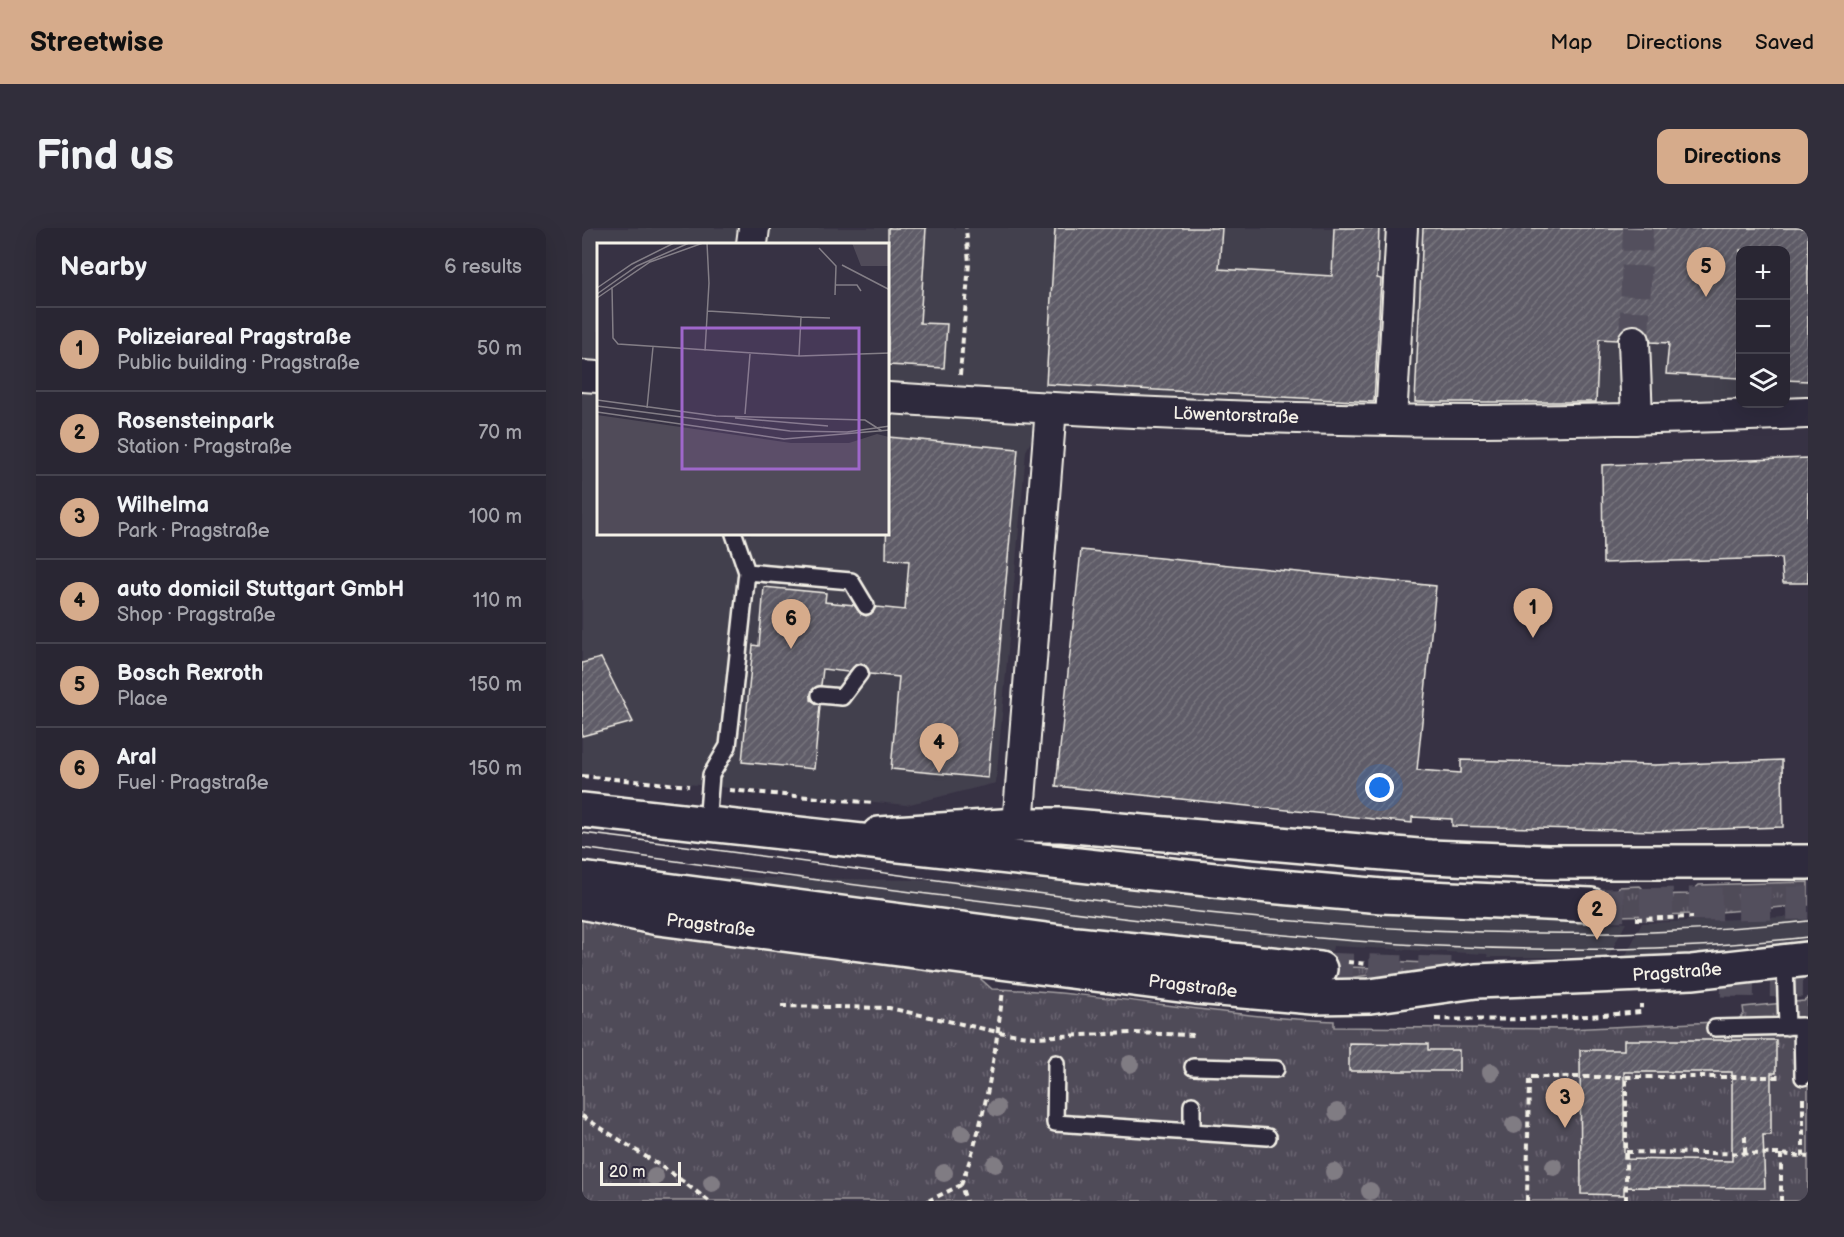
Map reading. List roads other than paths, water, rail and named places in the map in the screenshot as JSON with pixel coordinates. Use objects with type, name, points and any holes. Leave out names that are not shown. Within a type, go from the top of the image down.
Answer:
[{"type":"main road","points":[[582,810],[1280,887],[1382,896],[1591,905]]},
{"type":"main road","points":[[820,836],[1018,825],[1062,825],[1351,851],[1474,859],[1548,862],[1808,862]]},
{"type":"main road","points":[[582,879],[1076,944],[1334,966]]},
{"type":"main road","name":"Pragstraße","points":[[582,902],[658,918],[1196,987],[1312,997],[1370,996],[1476,981],[1692,972],[1797,960]]},
{"type":"street","points":[[752,243],[754,228]]},
{"type":"street","points":[[1391,420],[1402,228]]},
{"type":"street","points":[[1635,341],[1637,420]]},
{"type":"street","points":[[582,376],[597,377]]},
{"type":"street","name":"Löwentorstraße","points":[[890,398],[1051,408],[1391,420],[1637,420],[1808,413]]},
{"type":"street","points":[[1018,825],[1051,408]]},
{"type":"lane","points":[[707,824],[711,775],[728,746],[742,687],[747,572],[735,536]]},
{"type":"lane","points":[[747,572],[851,582],[866,606]]},
{"type":"lane","points":[[820,695],[842,697],[860,674]]},
{"type":"lane","points":[[1786,1027],[1797,960]]},
{"type":"lane","points":[[1715,1028],[1802,1026],[1803,1077]]},
{"type":"lane","points":[[1056,1064],[1055,1123],[1268,1137]]},
{"type":"lane","points":[[1193,1067],[1276,1069]]},
{"type":"lane","points":[[1192,1105],[1192,1132]]},
{"type":"tunnel","points":[[1634,341],[1638,228]]},
{"type":"tunnel","points":[[1591,905],[1808,903]]},
{"type":"tunnel","points":[[1320,969],[1465,974]]},
{"type":"tunnel","points":[[1721,980],[1808,981]]},
{"type":"tram line","points":[[582,833],[1040,894],[1194,912],[1347,925],[1501,933],[1654,932],[1808,921]]},
{"type":"tram line","points":[[582,848],[1144,921],[1428,946],[1618,949],[1713,945],[1808,937]]},
{"type":"place","name":"Bosch Rexroth","points":[[1706,297]]},
{"type":"place","name":"Polizeiareal Pragstraße","points":[[1533,638]]},
{"type":"place","name":"Aral","points":[[791,649]]},
{"type":"place","name":"auto domicil Stuttgart GmbH","points":[[939,773]]},
{"type":"place","name":"Rosensteinpark","points":[[1597,940]]},
{"type":"place","name":"Wilhelma","points":[[1565,1128]]}]
